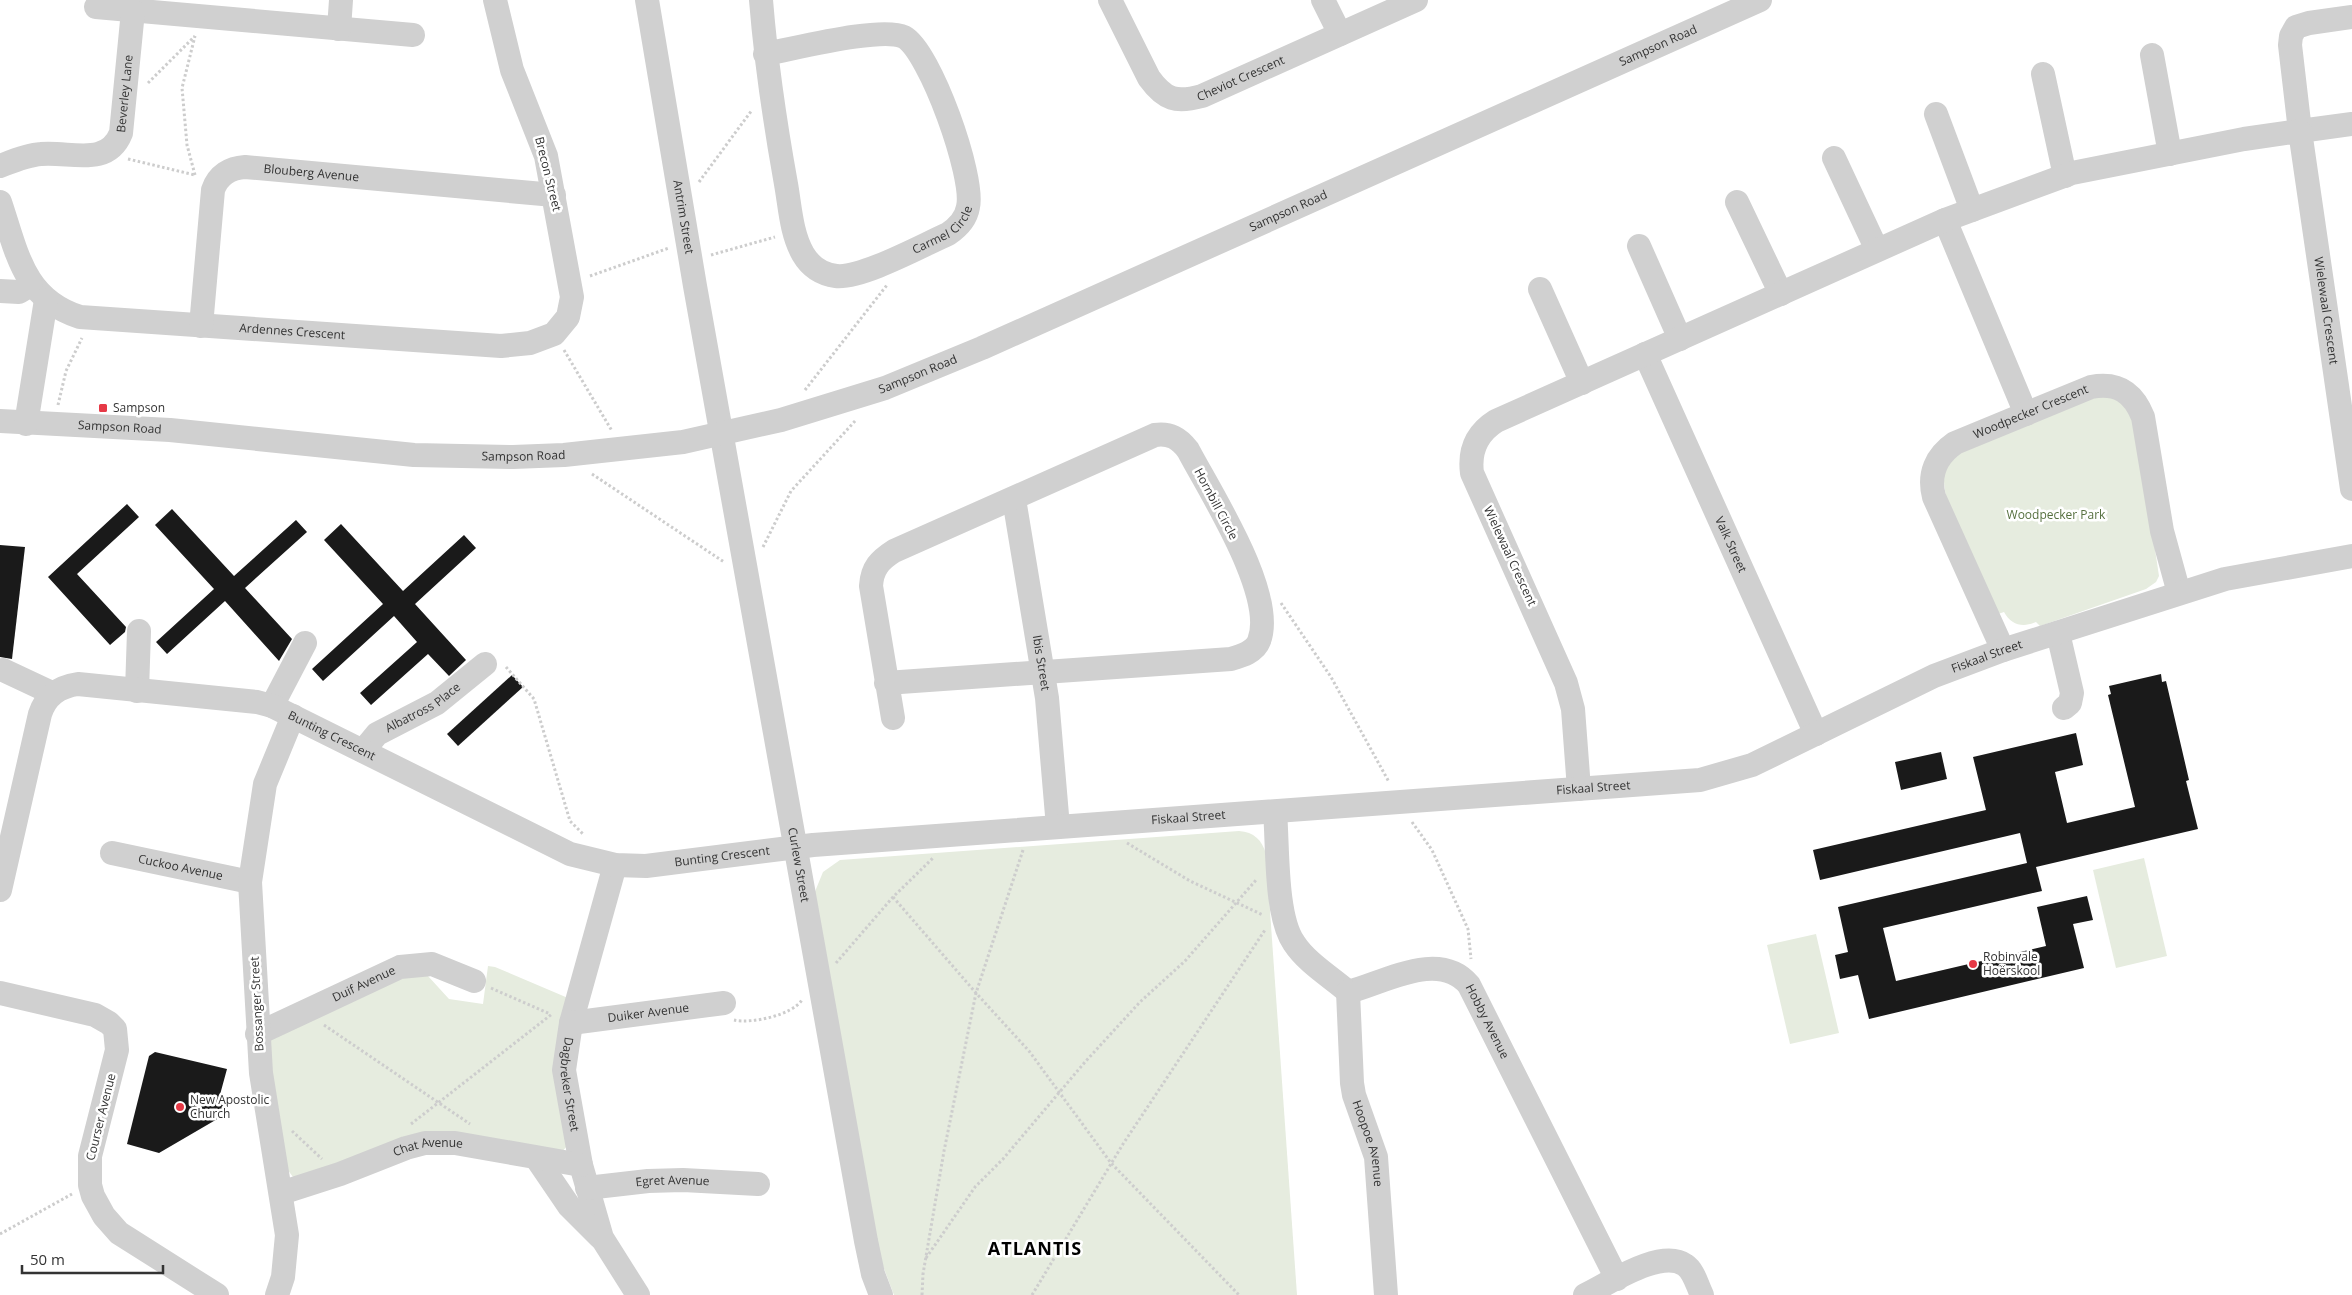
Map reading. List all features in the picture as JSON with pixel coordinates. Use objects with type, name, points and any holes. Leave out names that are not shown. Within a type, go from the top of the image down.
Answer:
[{"type":"street","points":[[339,29],[341,0]]},
{"type":"street","name":"Brecon Street","points":[[494,0],[505,47],[521,94],[541,141],[554,195],[570,283],[571,307],[563,326],[548,337]]},
{"type":"street","name":"Antrim Street","points":[[647,0],[722,433]]},
{"type":"street","name":"Carmel Circle","points":[[761,0],[765,54],[770,94],[794,231],[803,254],[813,267],[831,275],[853,274],[956,229],[968,207],[969,187],[956,133],[924,62],[910,41],[892,34],[872,34],[765,54]]},
{"type":"street","name":"Cheviot Crescent","points":[[1110,0],[1149,78],[1156,88],[1175,99],[1186,100],[1202,96],[1416,0]]},
{"type":"street","points":[[1323,0],[1340,34]]},
{"type":"street","name":"Sampson Road","points":[[8,423],[170,430],[414,455],[513,458],[616,451],[722,433],[781,420],[885,388],[982,348],[1760,0]]},
{"type":"street","points":[[96,7],[134,11],[198,26],[339,29],[413,35]]},
{"type":"street","name":"Beverley Lane","points":[[104,153],[115,145],[121,133],[134,11]]},
{"type":"street","name":"Wielewaal Crescent","points":[[2352,17],[2309,23],[2292,31],[2290,44],[2300,131],[2352,489]]},
{"type":"street","points":[[2152,55],[2170,154]]},
{"type":"street","points":[[2043,74],[2065,176]]},
{"type":"street","points":[[1936,114],[1972,210]]},
{"type":"street","name":"Wielewaal Crescent","points":[[1579,789],[1573,709],[1566,683],[1476,483],[1471,463],[1475,442],[1488,427],[1645,354],[1945,220],[2065,176],[2244,139],[2352,124]]},
{"type":"street","points":[[0,166],[43,153],[92,156],[104,153]]},
{"type":"street","points":[[1834,158],[1877,250]]},
{"type":"street","name":"Blouberg Avenue","points":[[206,179],[231,169],[245,166],[554,195]]},
{"type":"street","points":[[201,326],[213,190],[206,179]]},
{"type":"street","points":[[0,202],[21,265],[39,292],[8,423]]},
{"type":"street","points":[[1737,202],[1781,294]]},
{"type":"street","points":[[1945,220],[2026,414]]},
{"type":"street","points":[[1639,246],[1680,339]]},
{"type":"street","points":[[1540,289],[1582,383]]},
{"type":"street","points":[[0,291],[39,292]]},
{"type":"street","name":"Ardennes Crescent","points":[[39,292],[68,313],[92,318],[501,346],[518,345],[548,337]]},
{"type":"street","name":"Valk Street","points":[[1645,354],[1816,734]]},
{"type":"street","name":"Woodpecker Crescent","points":[[2003,650],[1934,497],[1932,478],[1937,460],[1948,448],[2091,387],[2104,384],[2113,385],[2132,397],[2143,417],[2162,531],[2179,593]]},
{"type":"street","name":"Curlew Street","points":[[722,433],[866,1241],[873,1274],[881,1295]]},
{"type":"street","name":"Hornbill Circle","points":[[886,683],[1221,660],[1242,656],[1259,643],[1261,619],[1258,591],[1246,560],[1188,450],[1181,441],[1172,436],[1155,435],[894,551],[876,566],[871,576],[871,586],[886,683],[893,718]]},
{"type":"street","name":"Ibis Street","points":[[1014,499],[1042,671],[1058,827]]},
{"type":"street","name":"Fiskaal Street","points":[[795,847],[1683,782],[1718,776],[1752,765],[1934,676],[2003,650],[2225,579],[2352,556]]},
{"type":"street","points":[[137,690],[140,631]]},
{"type":"street","points":[[2058,632],[2072,693],[2072,700],[2064,708]]},
{"type":"street","name":"Bossanger Street","points":[[278,1295],[288,1235],[269,1120],[258,1034],[250,882],[265,784],[282,711],[305,644]]},
{"type":"street","name":"Albatross Place","points":[[363,751],[377,734],[437,703],[484,664]]},
{"type":"street","points":[[0,890],[5,846],[40,714],[47,699],[52,694],[3,670]]},
{"type":"street","name":"Bunting Crescent","points":[[52,694],[60,688],[78,684],[257,702],[282,711],[550,845],[592,861],[615,865],[646,866],[795,847]]},
{"type":"street","points":[[1275,812],[1279,862],[1277,915],[1284,923],[1294,944],[1348,992]]},
{"type":"street","name":"Cuckoo Avenue","points":[[112,853],[250,882]]},
{"type":"street","name":"Dagbreker Street","points":[[615,865],[561,1019],[565,1054],[564,1070],[587,1188],[602,1238],[638,1295]]},
{"type":"street","name":"Duif Avenue","points":[[258,1034],[390,971],[411,964],[432,964],[474,981]]},
{"type":"street","name":"Hobby Avenue","points":[[1348,992],[1399,975],[1435,969],[1453,972],[1462,977],[1469,985],[1617,1279]]},
{"type":"street","name":"Hoopoe Avenue","points":[[1348,992],[1352,1083],[1354,1095],[1376,1157],[1386,1295]]},
{"type":"street","name":"Courser Avenue","points":[[0,993],[95,1014],[110,1023],[114,1029],[118,1050],[90,1156],[90,1185],[97,1206],[120,1233],[217,1295]]},
{"type":"street","name":"Duiker Avenue","points":[[561,1019],[724,1003]]},
{"type":"street","name":"Chat Avenue","points":[[281,1193],[340,1174],[406,1148],[440,1142],[455,1142],[581,1165]]},
{"type":"street","points":[[537,1158],[569,1206],[602,1238]]},
{"type":"street","name":"Egret Avenue","points":[[587,1188],[656,1180],[758,1184]]},
{"type":"street","points":[[1585,1295],[1654,1261],[1676,1261],[1687,1268],[1702,1295]]},
{"type":"path","points":[[124,99],[131,99],[198,26]]},
{"type":"path","points":[[198,26],[182,88],[188,145],[206,179]]},
{"type":"path","points":[[680,198],[698,184],[764,95],[770,94]]},
{"type":"path","points":[[104,153],[206,179]]},
{"type":"path","points":[[570,283],[689,251],[794,231]]},
{"type":"path","points":[[781,420],[894,278]]},
{"type":"path","points":[[53,425],[66,370],[92,318]]},
{"type":"path","points":[[548,337],[612,427],[616,451]]},
{"type":"path","points":[[1258,591],[1277,596],[1331,677],[1387,779],[1407,802],[1409,819],[1432,850],[1468,929],[1471,960],[1469,985]]},
{"type":"path","points":[[484,664],[495,656],[534,699],[570,821],[589,840]]},
{"type":"path","points":[[1032,1295],[1111,1163],[1277,915],[1236,902],[1190,881],[1117,837],[1116,823]]},
{"type":"path","points":[[922,1295],[926,1258],[944,1151],[976,993],[1025,845],[1026,830]]},
{"type":"path","points":[[724,1003],[723,1017],[738,1021],[777,1016],[798,1006],[818,976],[838,961],[894,897],[941,850],[940,836]]},
{"type":"path","points":[[926,1258],[974,1187],[1003,1159],[1085,1062],[1140,1002],[1185,962],[1218,927],[1236,902],[1270,866],[1279,862]]},
{"type":"path","points":[[894,897],[976,993],[1029,1051],[1061,1092],[1111,1163],[1239,1295]]},
{"type":"path","points":[[474,981],[561,1019]]},
{"type":"path","points":[[308,1009],[315,1020],[476,1128]]},
{"type":"path","points":[[408,1127],[561,1019]]},
{"type":"path","points":[[269,1120],[277,1118],[340,1174]]},
{"type":"path","points":[[0,1234],[90,1185]]},
{"type":"green space","name":"Woodpecker Park","points":[[2094,394],[2118,398],[2135,417],[2159,576],[2156,582],[2146,589],[2040,626],[2036,622],[2026,625],[2018,624],[2010,620],[2004,612],[1998,614],[1946,499],[1943,473],[1956,454]]},
{"type":"green space","points":[[1239,831],[1249,833],[1257,838],[1266,854],[1297,1295],[894,1295],[880,1258],[814,894],[823,872],[840,860]]},
{"type":"green space","points":[[2144,858],[2167,956],[2116,968],[2093,870]]},
{"type":"green space","points":[[1816,934],[1839,1033],[1790,1044],[1767,945]]},
{"type":"green space","points":[[488,966],[495,967],[568,998],[567,1146],[561,1153],[449,1132],[293,1177],[287,1169],[267,1040],[401,974],[428,976],[449,999],[483,1004]]},
{"type":"building","points":[[127,504],[139,517],[77,574],[126,627],[125,632],[110,645],[48,577]]},
{"type":"building","points":[[172,509],[234,576],[296,520],[307,532],[245,588],[292,639],[279,661],[225,601],[167,654],[156,642],[214,589],[155,525]]},
{"type":"building","points":[[341,524],[403,591],[464,535],[476,548],[415,604],[466,660],[449,676],[428,654],[371,705],[360,693],[417,642],[394,616],[323,681],[312,669],[383,604],[324,540]]},
{"type":"building","points":[[0,545],[25,547],[12,659],[0,657]]},
{"type":"building","points":[[2161,674],[2162,682],[2166,681],[2189,780],[2186,781],[2198,829],[2036,867],[2042,891],[1883,928],[1896,981],[2046,946],[2037,907],[2087,896],[2093,920],[2073,924],[2084,968],[1869,1019],[1858,975],[1840,979],[1835,955],[1848,952],[1838,907],[2027,863],[2020,833],[1820,880],[1813,850],[1986,810],[1973,757],[2076,733],[2083,765],[2055,772],[2067,823],[2135,807],[2108,695],[2111,694],[2109,686]]},
{"type":"building","points":[[512,675],[523,687],[458,746],[447,734]]},
{"type":"building","points":[[1941,752],[1947,779],[1901,790],[1895,762]]},
{"type":"building","name":"New Apostolic Church","points":[[155,1052],[227,1069],[218,1102],[231,1111],[159,1153],[127,1144],[149,1056]]},
{"type":"place","name":"Sampson","points":[[103,408]]},
{"type":"place","name":"Robinvale Hoërskool","points":[[1973,964]]},
{"type":"place","name":"New Apostolic Church","points":[[180,1107]]},
{"type":"district","name":"ATLANTIS","points":[[1035,1249]]}]
